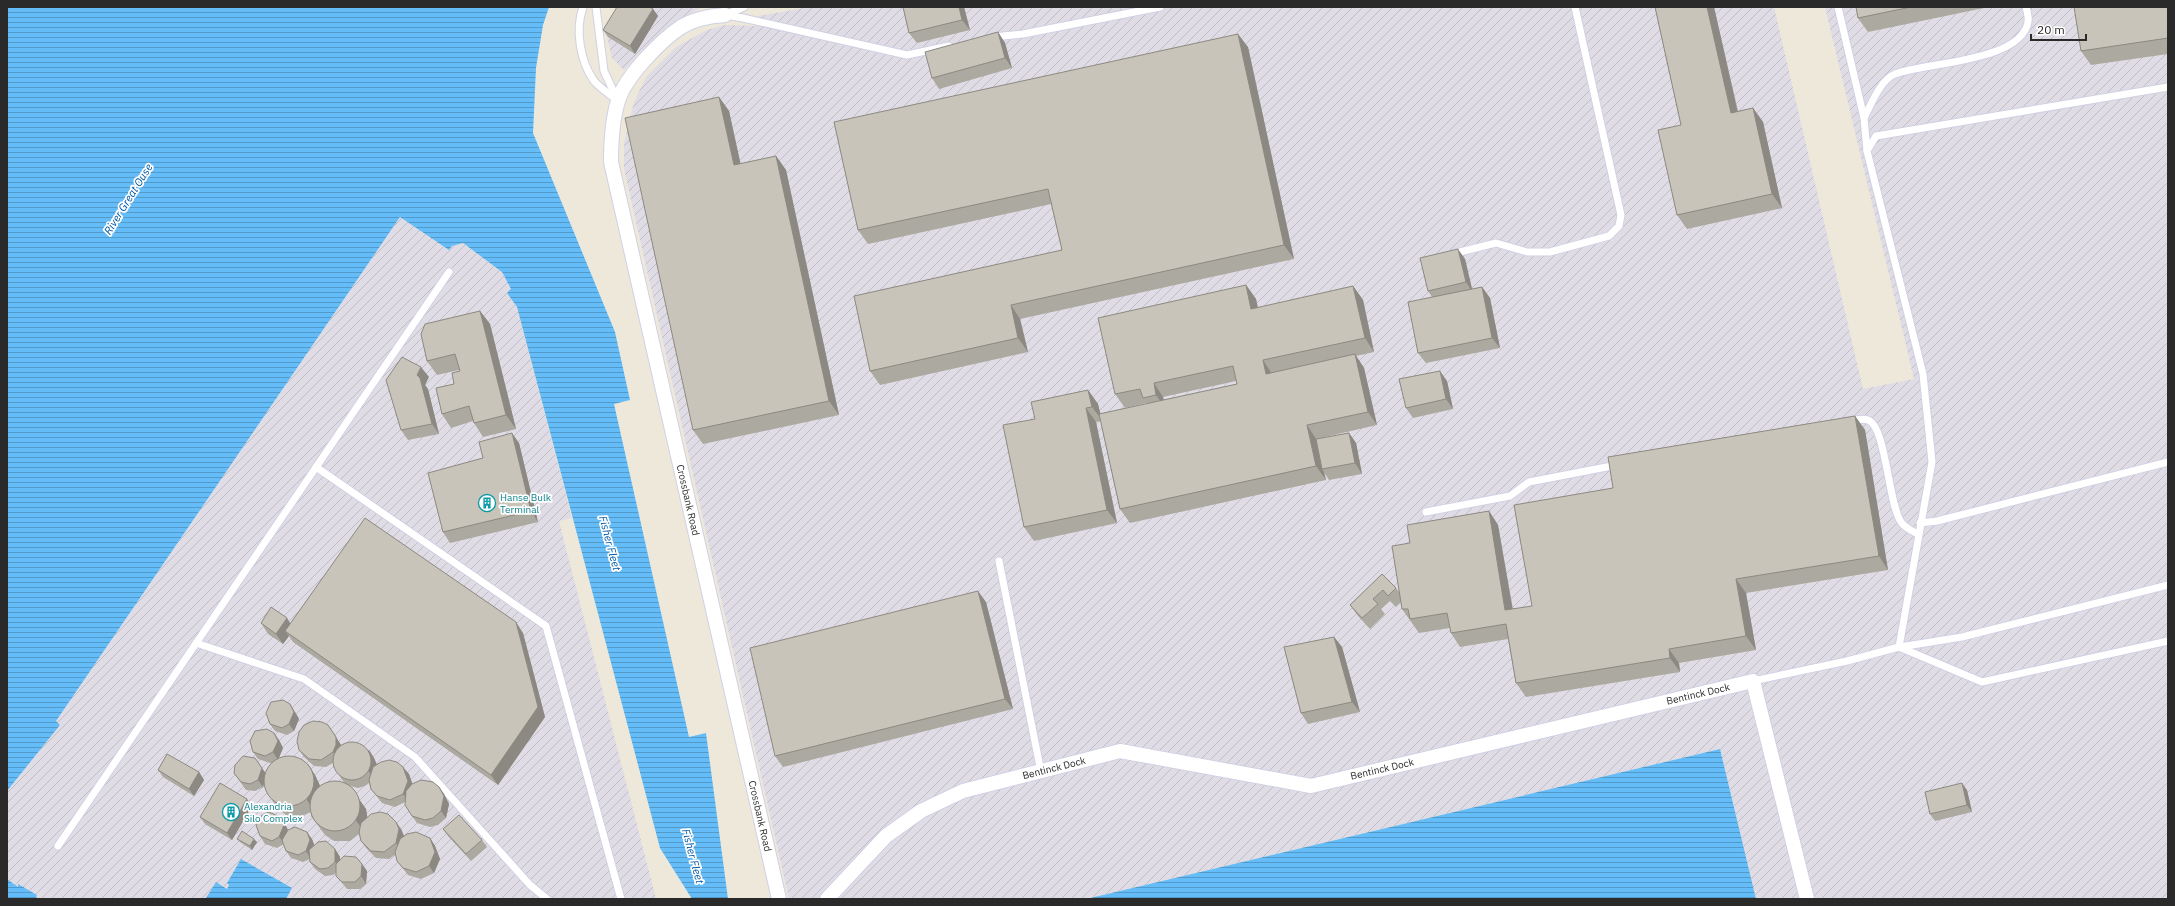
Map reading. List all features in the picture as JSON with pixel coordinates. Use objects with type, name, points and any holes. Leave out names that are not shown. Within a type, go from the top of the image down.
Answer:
[{"type":"street","name":"Crossbank Road","points":[[725,15],[709,16],[682,27],[642,64],[628,83],[618,101],[611,141],[611,162],[779,899]]},
{"type":"street","name":"Bentinck Dock","points":[[827,899],[886,836],[921,811],[963,791],[1120,751],[1311,786],[1753,681]]},
{"type":"street","points":[[1753,681],[1807,899]]},
{"type":"lane","points":[[583,7],[580,15],[579,38],[584,60],[594,81],[618,101]]},
{"type":"lane","points":[[596,7],[604,71],[618,101]]},
{"type":"lane","points":[[725,15],[744,7]]},
{"type":"lane","points":[[988,37],[1023,34],[1160,7]]},
{"type":"lane","points":[[1446,256],[1496,243],[1527,252],[1550,252],[1599,240],[1609,236],[1619,226],[1621,215],[1575,7]]},
{"type":"lane","points":[[1838,7],[1864,118],[1867,151],[1924,374],[1932,462],[1899,647]]},
{"type":"lane","points":[[1864,118],[1880,88],[1894,74],[2001,50],[2020,40],[2028,22],[2026,7]]},
{"type":"lane","points":[[725,15],[907,55],[959,44]]},
{"type":"lane","points":[[1867,151],[1876,136],[2168,87]]},
{"type":"lane","points":[[58,846],[449,272]]},
{"type":"lane","points":[[1842,422],[1867,419],[1873,423],[1879,435],[1895,509],[1901,522],[1909,530],[1918,534]]},
{"type":"lane","points":[[1920,523],[1937,521],[2168,462]]},
{"type":"lane","points":[[1426,512],[1510,496],[1529,482],[1626,463]]},
{"type":"lane","points":[[316,467],[546,626],[621,899]]},
{"type":"lane","points":[[999,561],[1041,772]]},
{"type":"lane","points":[[1753,681],[1847,661],[1899,647],[1962,637],[2168,584]]},
{"type":"lane","points":[[1899,647],[1982,682],[2168,641]]},
{"type":"lane","points":[[196,643],[304,679],[415,757],[530,885],[547,899]]},
{"type":"shaded area","points":[[621,7],[703,7],[674,22],[624,70],[612,58],[606,32]]},
{"type":"shaded area","points":[[809,7],[1774,7],[1863,389],[1914,379],[1825,7],[2168,7],[2168,899],[1756,899],[1720,749],[1086,899],[789,899],[624,169],[624,143],[634,102],[646,77],[676,47],[707,30],[725,25],[756,26],[759,16]]},
{"type":"shaded area","points":[[400,217],[449,249],[452,246],[463,243],[502,272],[512,289],[507,293],[517,307],[572,518],[559,521],[656,899],[286,899],[291,888],[227,883],[230,885],[227,889],[216,882],[207,899],[38,899],[35,897],[36,895],[19,885],[18,887],[7,879],[7,791],[60,725],[55,721]]},
{"type":"water","points":[[7,7],[549,7],[543,25],[536,68],[533,133],[615,332],[630,400],[614,404],[689,737],[706,733],[728,899],[692,899],[660,848],[517,307],[507,293],[511,289],[502,272],[463,243],[452,246],[449,250],[400,217],[56,721],[60,725],[7,791]]},
{"type":"water","points":[[1720,749],[1756,899],[1086,899]]},
{"type":"water","points":[[241,859],[292,888],[286,899],[206,898],[216,882],[227,889],[229,885],[227,883]]},
{"type":"water","points":[[7,879],[18,887],[18,884],[37,895],[36,897],[38,899],[7,899]]},
{"type":"building","points":[[617,7],[650,7],[653,9],[630,46],[603,30]]},
{"type":"building","points":[[903,7],[959,7],[962,20],[909,33]]},
{"type":"building","points":[[1655,7],[1707,7],[1731,113],[1753,108],[1772,194],[1677,215],[1658,130],[1681,125]]},
{"type":"building","points":[[1856,7],[1911,7],[1858,18]]},
{"type":"building","points":[[2074,7],[2168,7],[2168,38],[2081,51]]},
{"type":"building","points":[[998,32],[1005,58],[932,78],[925,52]]},
{"type":"building","points":[[1238,34],[1284,245],[1011,305],[1018,338],[870,371],[854,296],[1062,250],[1048,189],[858,230],[834,122]]},
{"type":"building","points":[[719,97],[734,165],[776,156],[829,401],[693,430],[625,118]]},
{"type":"building","points":[[1458,249],[1466,282],[1428,291],[1420,258]]},
{"type":"building","points":[[1246,285],[1251,309],[1353,286],[1365,338],[1263,360],[1266,374],[1355,354],[1368,412],[1307,425],[1316,466],[1120,509],[1099,414],[1237,384],[1233,366],[1154,383],[1156,395],[1143,398],[1140,389],[1115,394],[1098,318]]},
{"type":"building","points":[[1482,287],[1492,338],[1418,353],[1408,302]]},
{"type":"building","points":[[480,311],[506,415],[474,423],[469,406],[442,414],[436,388],[454,384],[452,373],[460,371],[455,354],[427,361],[421,334],[425,324]]},
{"type":"building","points":[[402,357],[421,367],[417,375],[420,378],[432,424],[401,430],[386,380]]},
{"type":"building","points":[[1440,371],[1446,399],[1406,408],[1399,379]]},
{"type":"building","points":[[1088,390],[1092,407],[1086,408],[1107,510],[1024,527],[1003,425],[1035,419],[1031,402]]},
{"type":"building","points":[[1855,416],[1879,556],[1736,579],[1746,636],[1669,649],[1670,658],[1516,683],[1506,624],[1451,633],[1447,613],[1410,619],[1408,609],[1402,609],[1392,546],[1410,543],[1407,525],[1489,511],[1505,610],[1532,606],[1514,505],[1613,488],[1608,457]]},
{"type":"building","name":"Hanse Bulk Terminal","points":[[512,433],[531,511],[443,532],[428,473],[483,458],[479,442]]},
{"type":"building","points":[[1349,433],[1355,463],[1322,469],[1316,439]]},
{"type":"building","points":[[365,518],[516,622],[538,707],[491,775],[285,631]]},
{"type":"building","points":[[1382,574],[1396,588],[1388,596],[1383,590],[1373,599],[1378,604],[1362,618],[1350,605]]},
{"type":"building","points":[[978,591],[1005,699],[775,756],[750,648]]},
{"type":"building","points":[[271,607],[287,618],[276,634],[261,623]]},
{"type":"building","points":[[1334,637],[1352,702],[1301,713],[1284,647]]},
{"type":"building","points":[[283,700],[290,704],[294,712],[289,724],[282,728],[270,724],[266,713],[271,702]]},
{"type":"building","points":[[313,721],[322,722],[328,725],[336,737],[336,745],[333,752],[321,760],[309,759],[299,750],[297,741],[299,732],[304,725]]},
{"type":"building","points":[[267,729],[274,733],[278,741],[273,752],[265,756],[253,752],[250,741],[255,731]]},
{"type":"building","points":[[348,742],[356,742],[366,747],[370,754],[370,768],[366,775],[356,780],[348,780],[338,775],[336,772],[333,765],[333,757],[338,747],[341,745]]},
{"type":"building","points":[[167,754],[199,772],[189,789],[158,770]]},
{"type":"building","points":[[243,756],[255,758],[262,768],[258,780],[250,784],[241,782],[234,773],[235,765]]},
{"type":"building","points":[[289,756],[299,758],[307,763],[312,771],[314,781],[312,791],[307,799],[299,804],[289,806],[279,804],[271,799],[266,791],[264,781],[266,771],[271,763],[279,758]]},
{"type":"building","points":[[389,760],[397,762],[403,767],[408,781],[403,794],[390,800],[377,796],[371,789],[369,780],[373,767],[381,762]]},
{"type":"building","points":[[421,780],[433,782],[439,787],[444,796],[441,811],[433,818],[425,820],[412,816],[405,805],[406,791],[412,784]]},
{"type":"building","points":[[335,781],[345,783],[353,788],[358,796],[360,806],[358,816],[353,824],[345,829],[335,831],[325,829],[317,824],[312,816],[310,806],[312,796],[317,788],[325,783]]},
{"type":"building","name":"Alexandria Silo Complex","points":[[220,783],[247,799],[227,833],[200,817]]},
{"type":"building","points":[[1962,783],[1967,805],[1930,814],[1925,792]]},
{"type":"building","points":[[269,812],[280,817],[284,825],[279,837],[272,841],[260,836],[256,825],[262,815]]},
{"type":"building","points":[[380,812],[388,814],[396,822],[399,829],[396,843],[384,852],[371,851],[361,841],[359,832],[361,823],[371,814]]},
{"type":"building","points":[[459,815],[482,840],[466,854],[443,829]]},
{"type":"building","points":[[295,827],[307,832],[310,840],[306,851],[298,855],[286,851],[282,840],[288,830]]},
{"type":"building","points":[[242,831],[254,839],[250,846],[237,839]]},
{"type":"building","points":[[416,832],[430,838],[435,852],[429,866],[416,872],[403,868],[397,861],[395,852],[400,839],[407,834]]},
{"type":"building","points":[[326,841],[335,849],[335,862],[328,868],[320,869],[310,862],[309,850],[318,842]]},
{"type":"building","points":[[344,856],[356,857],[362,864],[361,876],[355,882],[342,882],[336,876],[336,864]]},
{"type":"place","name":"Hanse Bulk Terminal","points":[[487,503]]},
{"type":"place","name":"Alexandria Silo Complex","points":[[231,812]]},
{"type":"water label","name":"River Great Ouse","points":[[128,199]]},
{"type":"water label","name":"Fisher Fleet","points":[[610,543]]},
{"type":"water label","name":"Fisher Fleet","points":[[693,856]]}]
